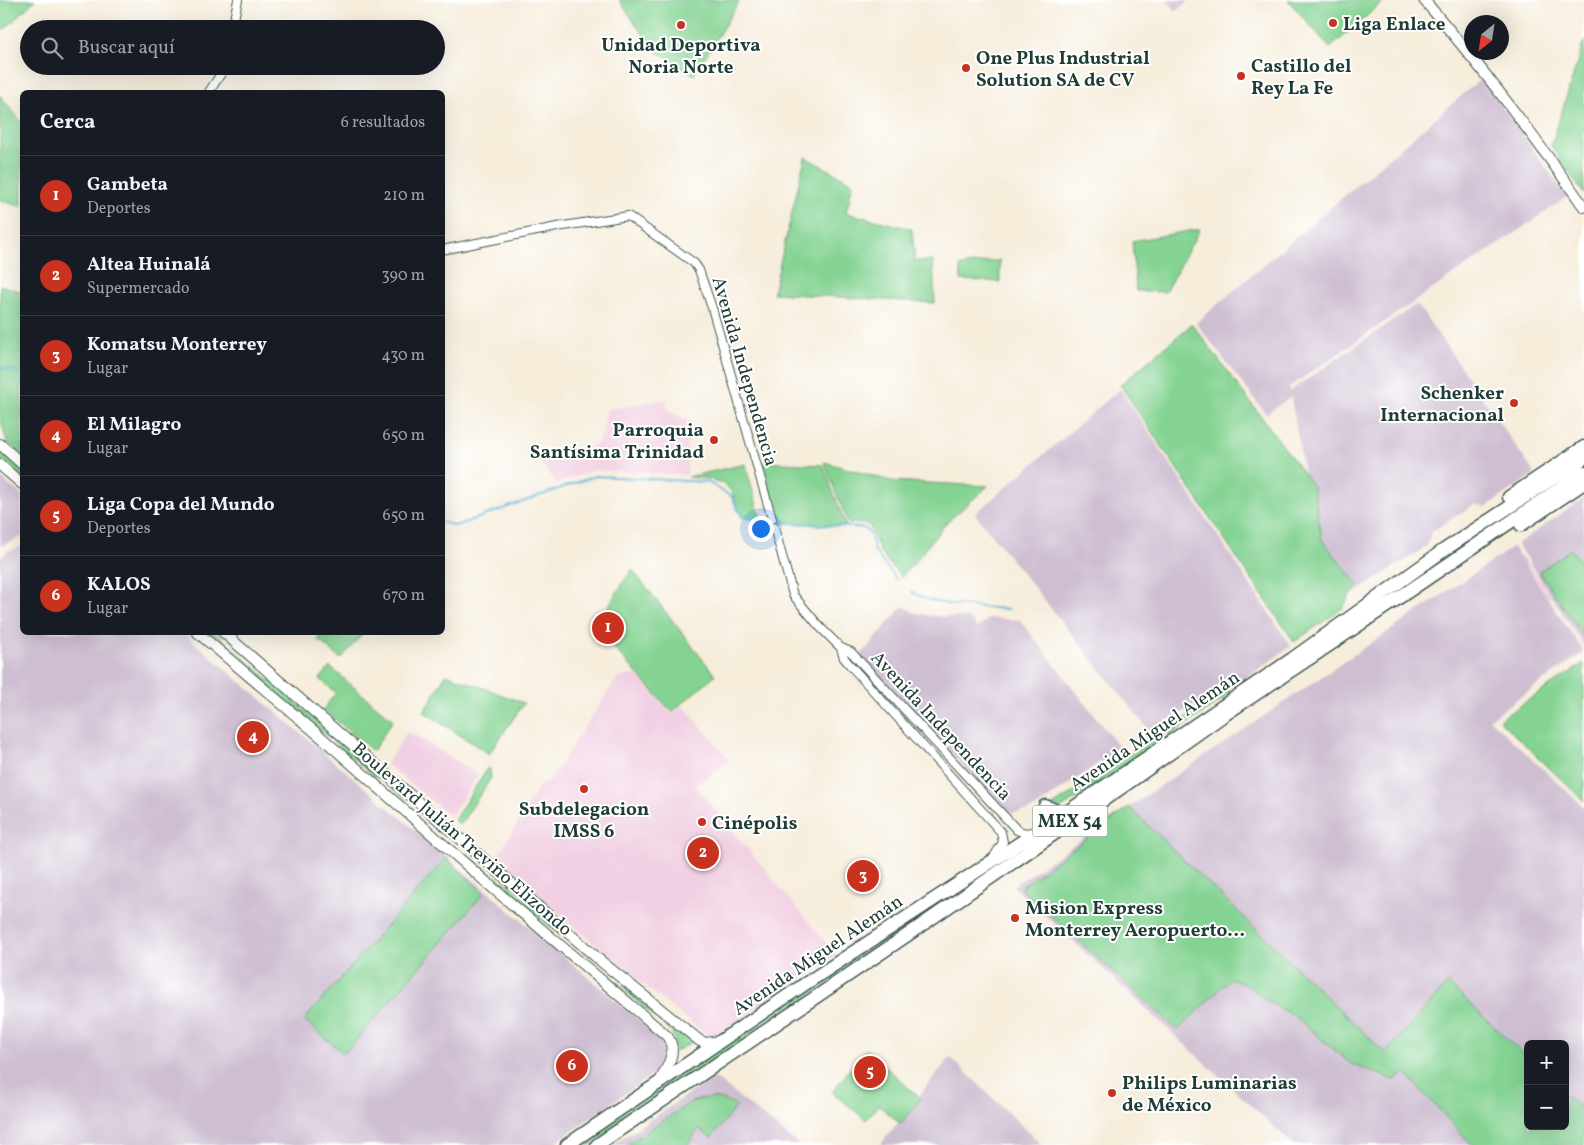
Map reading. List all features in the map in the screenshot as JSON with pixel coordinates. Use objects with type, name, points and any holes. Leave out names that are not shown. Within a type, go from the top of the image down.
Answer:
[{"type":"highway","points":[[1444,550],[1451,538],[1531,481],[1584,447]]},
{"type":"highway","name":"Avenida Miguel Alemán","points":[[597,1145],[1482,540],[1584,458]]},
{"type":"highway","name":"Avenida Miguel Alemán","points":[[567,1145],[720,1040],[1044,828],[1285,664],[1444,550],[1541,493],[1584,472]]},
{"type":"highway","points":[[1482,540],[1506,534],[1584,483]]},
{"type":"highway","points":[[1045,806],[1064,814]]},
{"type":"main road","points":[[1424,0],[1482,70],[1544,150],[1584,207]]},
{"type":"main road","points":[[0,444],[20,462]]},
{"type":"main road","points":[[0,465],[20,482]]},
{"type":"main road","name":"Boulevard Julián Treviño Elizondo","points":[[201,635],[667,1036],[673,1051],[659,1083]]},
{"type":"main road","name":"Boulevard Julián Treviño Elizondo","points":[[226,635],[588,951],[656,1007],[700,1040],[706,1043],[720,1040]]},
{"type":"main road","points":[[412,818],[422,822],[487,868],[494,868]]},
{"type":"main road","points":[[526,916],[645,1002],[656,1007]]},
{"type":"street","points":[[234,20],[238,0]]},
{"type":"street","points":[[210,90],[220,75]]},
{"type":"street","name":"Avenida Independencia","points":[[445,249],[628,216],[694,262],[699,270],[712,308],[793,595],[819,626],[841,648],[851,652],[1017,830],[1025,833],[1044,828]]},
{"type":"street","name":"Avenida Independencia","points":[[841,648],[844,658],[850,665],[1001,832],[1002,846],[989,863]]},
{"type":"shaded area","points":[[1167,0],[1189,0],[1176,11]]},
{"type":"shaded area","points":[[1482,78],[1567,197],[1288,388],[1290,391],[1417,304],[1535,474],[1486,507],[1475,504],[1431,532],[1427,546],[1353,594],[1316,543],[1291,397],[1266,414],[1196,323]]},
{"type":"shaded area","points":[[1120,389],[1291,646],[1245,679],[1149,730],[975,514]]},
{"type":"shaded area","points":[[666,399],[668,410],[688,421],[687,475],[594,470],[557,483],[538,459],[592,447],[598,442],[602,434],[607,410]]},
{"type":"shaded area","points":[[0,477],[20,494],[20,538],[0,546]]},
{"type":"shaded area","points":[[1584,498],[1584,646],[1517,544]]},
{"type":"shaded area","points":[[20,547],[20,635],[185,635],[661,1039],[667,1055],[662,1068],[552,1145],[0,1145],[0,559],[6,552]]},
{"type":"shaded area","points":[[1513,547],[1584,652],[1489,719],[1584,807],[1584,1145],[1294,1145],[1013,886]]},
{"type":"shaded area","points":[[1520,554],[1551,596],[1505,626],[1513,560]]},
{"type":"shaded area","points":[[903,606],[913,612],[932,616],[969,618],[977,628],[989,618],[1020,620],[1120,748],[1035,808],[1013,813],[1005,811],[860,656]]},
{"type":"shaded area","points":[[637,674],[671,714],[683,705],[730,761],[695,786],[837,956],[715,1036],[705,1034],[618,964],[496,859],[539,786],[549,781],[617,678]]},
{"type":"shaded area","points":[[408,731],[478,775],[451,817],[386,764]]},
{"type":"shaded area","points":[[950,1057],[1042,1145],[880,1145]]},
{"type":"shaded area","points":[[714,1077],[799,1145],[612,1145]]},
{"type":"green space","points":[[0,0],[35,0],[5,29],[0,29]]},
{"type":"green space","name":"Unidad Deportiva Noria Norte","points":[[619,0],[740,0],[694,75],[654,50]]},
{"type":"green space","name":"Liga Enlace","points":[[1288,0],[1385,0],[1330,48]]},
{"type":"green space","points":[[1584,41],[1584,194],[1551,146]]},
{"type":"green space","points":[[0,95],[20,120],[20,206],[0,200]]},
{"type":"green space","points":[[805,157],[853,183],[846,213],[912,229],[915,261],[933,261],[935,303],[773,293]]},
{"type":"green space","points":[[1200,229],[1165,292],[1136,291],[1132,241]]},
{"type":"green space","points":[[1000,260],[1000,282],[961,280],[960,266]]},
{"type":"green space","points":[[0,285],[20,291],[20,453],[7,442],[0,418]]},
{"type":"green space","points":[[1192,324],[1313,486],[1322,540],[1359,586],[1349,596],[1343,608],[1294,642],[1120,385]]},
{"type":"green space","points":[[0,451],[20,468],[20,476],[0,459]]},
{"type":"green space","points":[[763,462],[823,465],[846,526],[778,523]]},
{"type":"green space","points":[[824,462],[891,481],[988,486],[946,523],[913,565],[901,577],[880,552],[870,526],[848,523]]},
{"type":"green space","points":[[745,464],[761,519],[742,515],[738,511],[732,492],[719,482],[704,478],[688,477]]},
{"type":"green space","points":[[1571,549],[1584,568],[1584,637],[1539,572]]},
{"type":"green space","points":[[632,569],[715,675],[672,712],[595,627]]},
{"type":"green space","points":[[208,635],[217,635],[408,800],[381,779],[374,776]]},
{"type":"green space","points":[[321,635],[361,635],[341,659],[317,639]]},
{"type":"green space","points":[[1584,663],[1584,801],[1499,720]]},
{"type":"green space","points":[[330,667],[393,720],[373,751],[323,709],[336,693],[320,679]]},
{"type":"green space","points":[[446,674],[524,703],[489,754],[424,712]]},
{"type":"green space","points":[[1226,690],[1230,690],[1231,694],[1172,734],[1168,734],[1167,731]]},
{"type":"green space","points":[[1151,741],[1159,743],[1060,809],[1051,807]]},
{"type":"green space","points":[[488,767],[491,778],[460,825],[454,820]]},
{"type":"green space","points":[[1129,807],[1385,1053],[1448,983],[1524,1055],[1524,1130],[1569,1130],[1569,1098],[1584,1112],[1584,1145],[1472,1145],[1405,1073],[1394,1080],[1351,1064],[1294,1016],[1269,1002],[1249,986],[1230,979],[1178,1030],[1020,888]]},
{"type":"green space","points":[[467,854],[494,876],[505,882],[587,954],[555,931],[466,856]]},
{"type":"green space","points":[[446,858],[484,893],[344,1054],[304,1020]]},
{"type":"green space","points":[[948,898],[951,900],[590,1145],[572,1145],[705,1055]]},
{"type":"green space","points":[[827,944],[834,953],[828,958],[821,960],[812,955]]},
{"type":"green space","points":[[605,972],[694,1041],[675,1052],[675,1039],[669,1029]]},
{"type":"green space","points":[[866,1049],[921,1099],[901,1124],[878,1105],[866,1120],[832,1092]]},
{"type":"green space","points":[[712,1098],[737,1106],[711,1138],[699,1129],[687,1145],[626,1145],[691,1102]]},
{"type":"waterway","points":[[0,368],[20,372]]},
{"type":"waterway","points":[[445,523],[455,526],[595,476],[708,482],[732,497],[742,517],[762,521]]},
{"type":"waterway","points":[[780,522],[865,528],[870,533],[875,552],[897,580]]},
{"type":"waterway","points":[[912,592],[945,604],[1008,609]]},
{"type":"place","name":"Liga Enlace","points":[[1333,23]]},
{"type":"place","name":"Unidad Deportiva Noria Norte","points":[[681,25]]},
{"type":"place","name":"One Plus Industrial Solution SA de CV","points":[[966,68]]},
{"type":"place","name":"Castillo del Rey La Fe","points":[[1241,76]]},
{"type":"place","name":"Schenker Internacional","points":[[1514,403]]},
{"type":"place","name":"Parroquia Santísima Trinidad","points":[[714,440]]},
{"type":"place","name":"Gambeta","points":[[608,628]]},
{"type":"place","name":"El Milagro","points":[[253,737]]},
{"type":"place","name":"Subdelegacion IMSS 6","points":[[584,789]]},
{"type":"place","name":"Cinépolis","points":[[702,822]]},
{"type":"place","name":"Altea Huinalá","points":[[703,853]]},
{"type":"place","name":"Komatsu Monterrey","points":[[863,876]]},
{"type":"place","name":"Mision Express Monterrey Aeropuerto…","points":[[1015,918]]},
{"type":"place","name":"KALOS","points":[[572,1066]]},
{"type":"place","name":"Liga Copa del Mundo","points":[[870,1072]]},
{"type":"place","name":"Philips Luminarias de México","points":[[1112,1093]]}]
